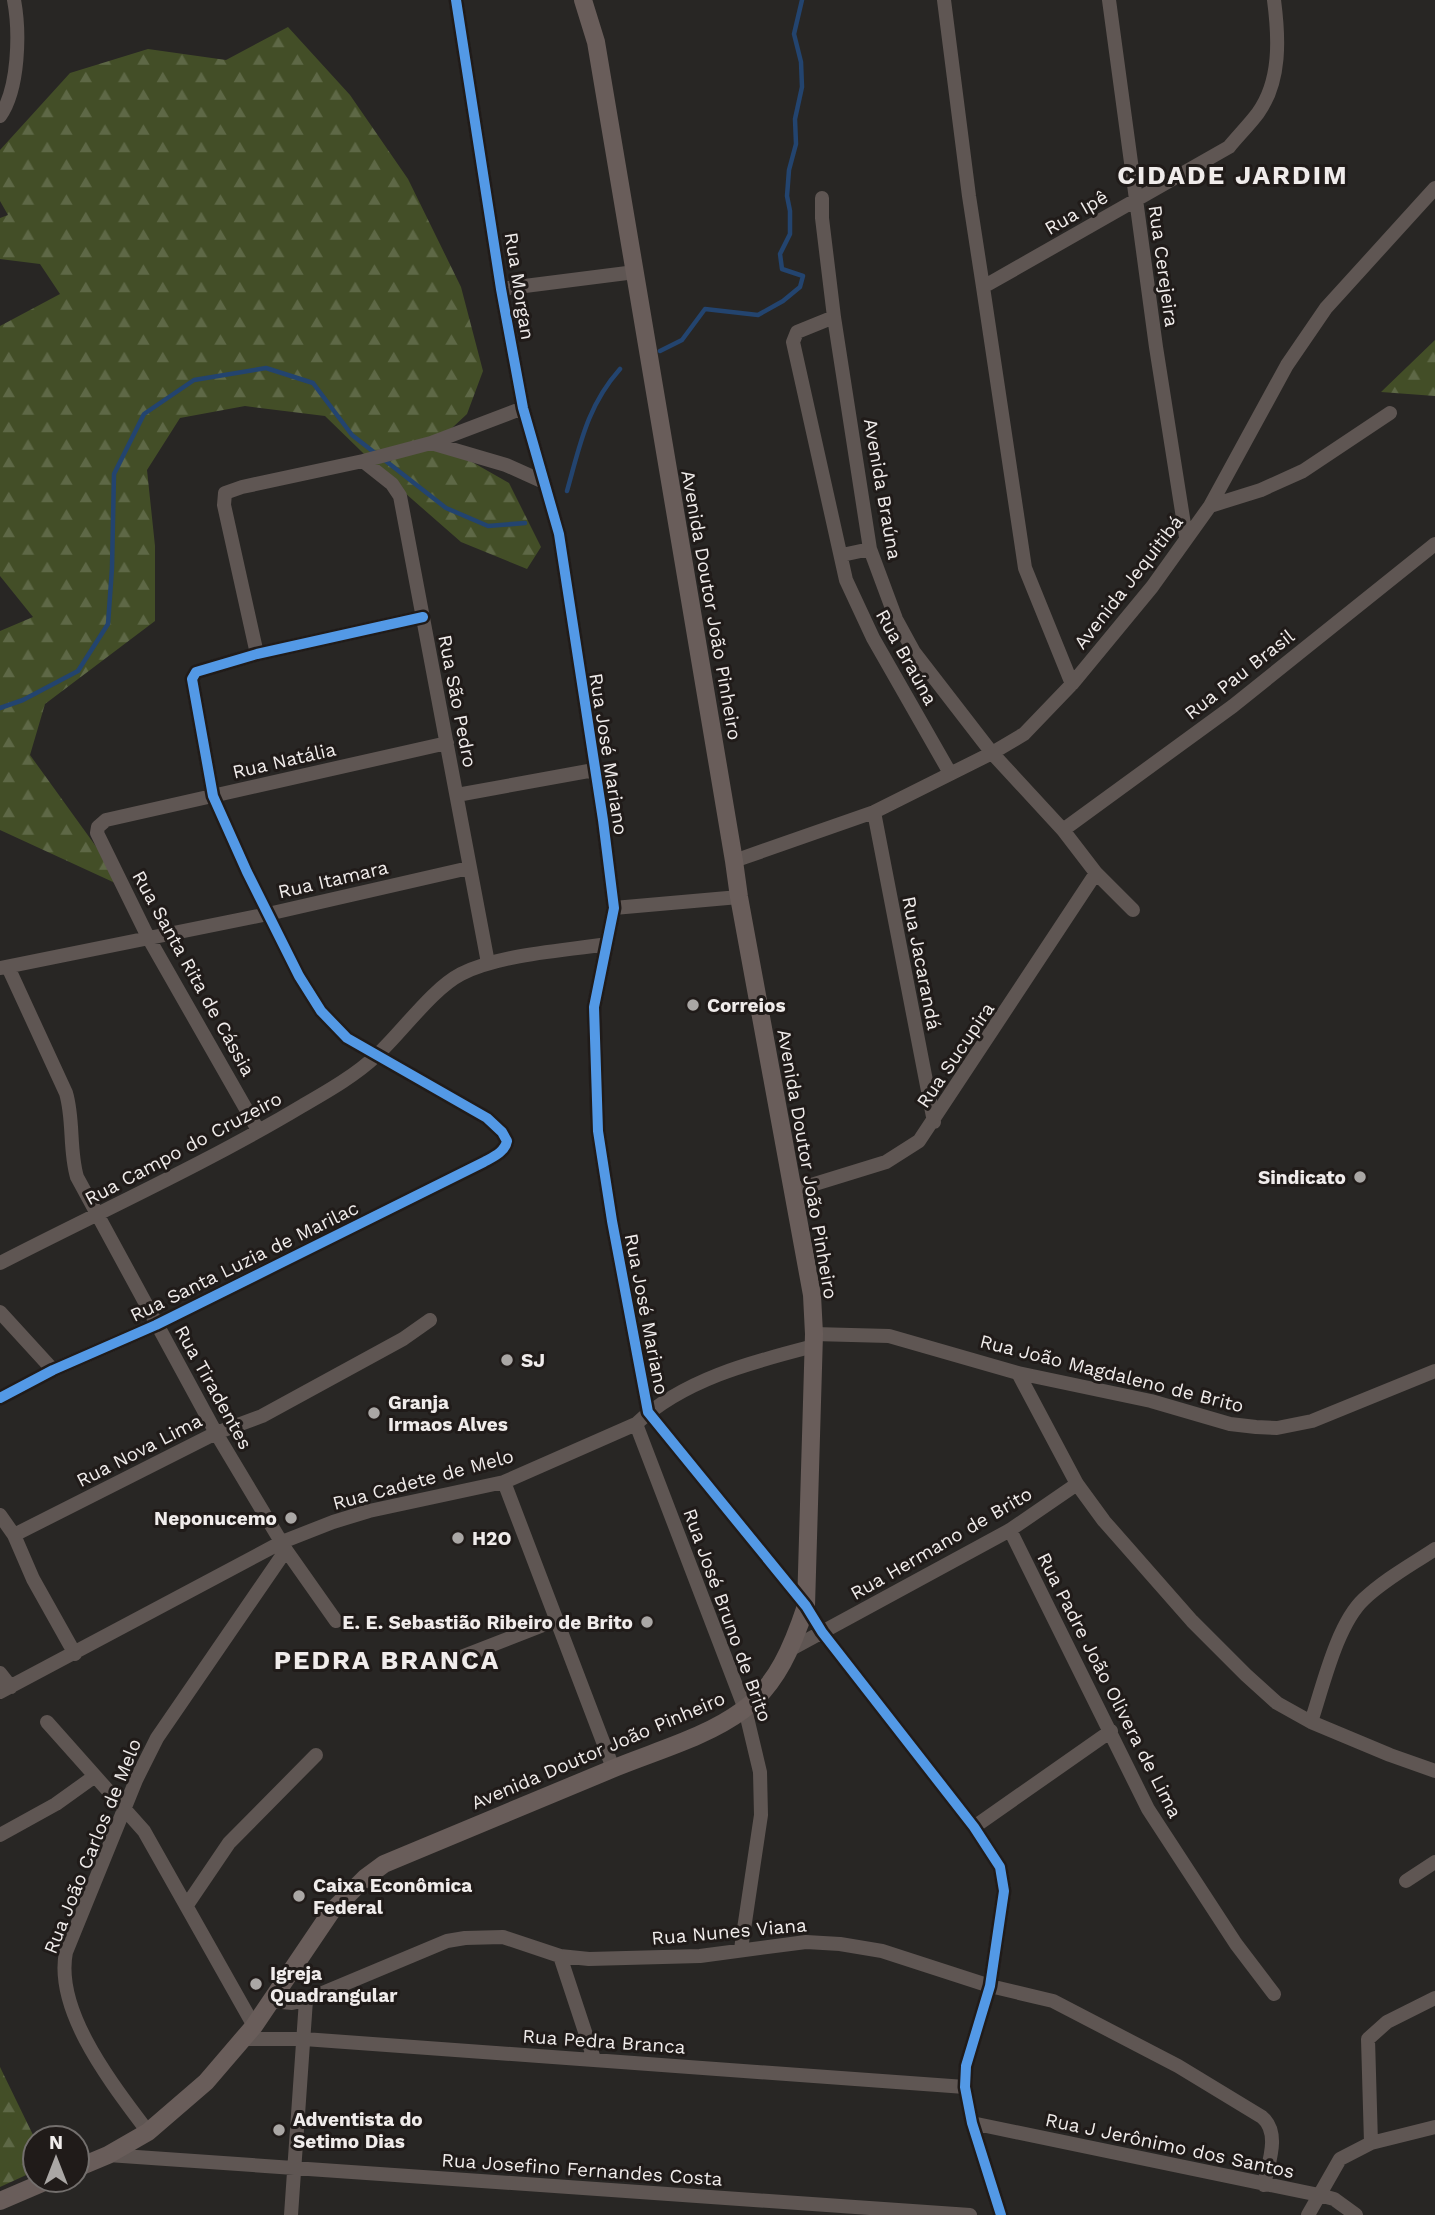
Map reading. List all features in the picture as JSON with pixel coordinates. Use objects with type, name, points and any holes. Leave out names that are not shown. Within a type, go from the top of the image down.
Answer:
[{"type":"main road","name":"Avenida Doutor João Pinheiro","points":[[91,2162],[148,2132],[206,2082],[254,2026],[331,1912],[365,1878],[384,1864],[720,1724],[745,1709],[769,1684],[791,1649],[806,1606],[814,1340],[812,1295],[739,897],[596,42],[583,0]]},
{"type":"main road","points":[[0,2201],[21,2192]]},
{"type":"street","points":[[0,116],[9,103],[18,37],[15,0]]},
{"type":"street","name":"Rua Morgan","points":[[456,0],[501,289],[523,408],[559,534],[565,575]]},
{"type":"street","points":[[944,0],[1025,568],[1072,684]]},
{"type":"street","name":"Rua Cerejeira","points":[[1109,0],[1135,201],[1186,537]]},
{"type":"street","name":"Rua Ipê","points":[[983,287],[1229,147],[1259,112],[1275,76],[1278,42],[1274,0]]},
{"type":"street","name":"Avenida Jequitibá","points":[[734,861],[874,812],[992,754],[1024,734],[1072,684],[1152,587],[1210,506],[1287,365],[1326,308],[1435,188]]},
{"type":"street","name":"Avenida Braúna","points":[[822,198],[823,229],[834,317],[870,550],[895,619],[914,652],[992,754],[1133,910]]},
{"type":"street","points":[[501,289],[635,272]]},
{"type":"street","name":"Rua Braúna","points":[[834,317],[797,332],[793,342],[846,580],[873,638],[950,773]]},
{"type":"street","points":[[257,654],[224,505],[225,493],[431,443],[523,408]]},
{"type":"street","points":[[1210,506],[1261,490],[1303,471],[1390,413]]},
{"type":"street","points":[[431,443],[506,465],[544,482]]},
{"type":"street","name":"Rua São Pedro","points":[[363,461],[392,484],[400,496],[488,963]]},
{"type":"street","name":"Rua Pau Brasil","points":[[1063,830],[1233,706],[1435,544]]},
{"type":"street","points":[[842,555],[870,550]]},
{"type":"street","name":"Rua José Mariano","points":[[565,575],[614,908],[594,1007],[598,1131],[648,1412],[806,1606],[822,1632],[974,1827],[1000,1867],[1004,1891],[990,1986],[966,2066],[965,2087],[972,2123],[1001,2215]]},
{"type":"street","points":[[377,1055],[347,1038],[321,1011],[299,976],[268,914],[212,796],[192,679],[196,672],[257,654],[423,617]]},
{"type":"street","name":"Rua Natália","points":[[97,834],[99,823],[106,820],[447,743]]},
{"type":"street","points":[[457,795],[594,770]]},
{"type":"street","name":"Rua Jacarandá","points":[[874,812],[934,1122]]},
{"type":"street","name":"Rua Santa Rita de Cássia","points":[[97,834],[148,937],[258,1130]]},
{"type":"street","name":"Rua Itamara","points":[[4,967],[268,914],[469,868]]},
{"type":"street","name":"Rua Sucupira","points":[[792,1191],[886,1161],[919,1141],[1097,873]]},
{"type":"street","points":[[614,908],[739,897]]},
{"type":"street","name":"Rua Campo do Cruzeiro","points":[[0,1263],[149,1190],[302,1106],[359,1070],[449,982],[463,973],[488,963],[607,944]]},
{"type":"street","name":"Rua Tiradentes","points":[[4,967],[66,1093],[70,1107],[77,1177],[216,1433],[284,1546],[336,1621]]},
{"type":"street","name":"Rua Santa Luzia de Marilac","points":[[0,1398],[52,1370],[156,1325],[502,1151],[507,1141],[502,1132],[487,1118],[377,1055]]},
{"type":"street","points":[[0,1312],[52,1370]]},
{"type":"street","name":"Rua Nova Lima","points":[[14,1535],[216,1433],[262,1416],[403,1339],[430,1320]]},
{"type":"street","name":"Rua João Magdaleno de Brito","points":[[814,1340],[889,1336],[1018,1373],[1151,1401],[1230,1424],[1277,1428],[1312,1421],[1435,1371]]},
{"type":"street","name":"Rua Cadete de Melo","points":[[6,1690],[245,1560],[284,1546],[333,1522],[369,1511],[504,1482],[636,1424],[648,1412],[703,1381],[814,1340]]},
{"type":"street","points":[[1018,1373],[1077,1484],[1104,1521],[1192,1621],[1245,1675],[1277,1703],[1311,1722],[1390,1755],[1435,1770]]},
{"type":"street","name":"Rua José Bruno de Brito","points":[[636,1424],[745,1709],[760,1772],[761,1815],[741,1949]]},
{"type":"street","points":[[647,1451],[670,1440]]},
{"type":"street","points":[[504,1482],[613,1768]]},
{"type":"street","name":"Rua Hermano de Brito","points":[[791,1649],[1010,1530],[1077,1484]]},
{"type":"street","points":[[0,1515],[14,1535],[33,1579],[75,1654]]},
{"type":"street","name":"Rua Padre João Olivera de Lima","points":[[1010,1530],[1148,1809],[1237,1944],[1274,1994]]},
{"type":"street","name":"Rua João Carlos de Melo","points":[[148,2132],[79,2028],[63,1976],[66,1952],[157,1738],[284,1546]]},
{"type":"street","points":[[1311,1722],[1346,1623],[1362,1600],[1435,1549]]},
{"type":"street","points":[[443,1664],[556,1620]]},
{"type":"street","points":[[0,1674],[6,1690]]},
{"type":"street","points":[[47,1722],[144,1831],[254,2026]]},
{"type":"street","points":[[974,1827],[1111,1731]]},
{"type":"street","points":[[187,1905],[229,1843],[316,1755]]},
{"type":"street","points":[[0,1835],[56,1804],[95,1776]]},
{"type":"street","points":[[1406,1881],[1435,1862]]},
{"type":"street","name":"Rua Nunes Viana","points":[[272,2001],[292,2003],[306,2000],[447,1941],[465,1938],[503,1937],[560,1956],[589,1959],[700,1956],[806,1942],[841,1944],[882,1951],[990,1986],[1053,2001],[1178,2066],[1262,2117],[1268,2122],[1272,2143],[1264,2185]]},
{"type":"street","points":[[560,1956],[594,2059]]},
{"type":"street","points":[[1371,2143],[1368,2039],[1387,2022],[1435,1998]]},
{"type":"street","points":[[291,2215],[306,2000]]},
{"type":"street","name":"Rua Pedra Branca","points":[[241,2039],[304,2039],[965,2087]]},
{"type":"street","name":"Rua J Jerônimo dos Santos","points":[[972,2123],[1319,2195],[1334,2199],[1356,2215]]},
{"type":"street","points":[[1308,2215],[1340,2159],[1371,2143],[1435,2127]]},
{"type":"street","name":"Rua Josefino Fernandes Costa","points":[[108,2155],[833,2210],[970,2215]]},
{"type":"green space","points":[[288,27],[350,95],[408,179],[461,287],[483,371],[467,414],[437,442],[509,483],[541,547],[527,569],[461,542],[397,486],[325,416],[245,406],[180,418],[147,470],[155,546],[155,621],[45,704],[30,755],[126,888],[0,830],[0,631],[33,617],[0,576],[0,326],[60,294],[40,264],[0,259],[0,218],[8,215],[0,201],[0,150],[70,73],[148,49],[226,60]]},
{"type":"green space","points":[[1435,340],[1435,396],[1381,392]]},
{"type":"green space","points":[[0,2067],[28,2124],[21,2124],[21,2177],[0,2187]]},
{"type":"waterway","points":[[660,351],[682,340],[705,309],[758,315],[783,301],[800,287],[803,276],[782,269],[780,254],[790,234],[787,196],[789,170],[796,144],[795,119],[802,87],[801,62],[794,34],[802,0]]},
{"type":"waterway","points":[[0,708],[23,700],[78,671],[108,624],[114,474],[144,414],[194,380],[266,368],[313,383],[352,435],[375,453]]},
{"type":"waterway","points":[[567,491],[592,412],[620,369]]},
{"type":"waterway","points":[[382,458],[446,508],[488,526],[525,523]]},
{"type":"cycle path","points":[[456,0],[501,289],[523,408],[559,534],[603,820],[614,908],[594,1007],[598,1131],[648,1412],[806,1606],[822,1632],[974,1827],[1000,1867],[1004,1891],[990,1986],[966,2066],[965,2087],[972,2123],[1001,2215]]},
{"type":"cycle path","points":[[0,1398],[53,1370],[156,1325],[484,1162],[498,1154],[506,1145],[507,1141],[502,1132],[487,1118],[347,1038],[321,1011],[299,976],[213,796],[192,679],[196,672],[257,654],[423,617]]},
{"type":"place","name":"Correios","points":[[693,1005]]},
{"type":"place","name":"Sindicato","points":[[1360,1177]]},
{"type":"place","name":"SJ","points":[[507,1360]]},
{"type":"place","name":"Granja Irmaos Alves","points":[[374,1413]]},
{"type":"place","name":"Neponucemo","points":[[291,1518]]},
{"type":"place","name":"H2O","points":[[458,1538]]},
{"type":"place","name":"E. E. Sebastião Ribeiro de Brito","points":[[647,1622]]},
{"type":"place","name":"Caixa Econômica Federal","points":[[299,1896]]},
{"type":"place","name":"Igreja Quadrangular","points":[[256,1984]]},
{"type":"place","name":"Adventista do Setimo Dias","points":[[279,2130]]},
{"type":"district","name":"CIDADE JARDIM","points":[[1233,175]]},
{"type":"district","name":"PEDRA BRANCA","points":[[387,1660]]}]
